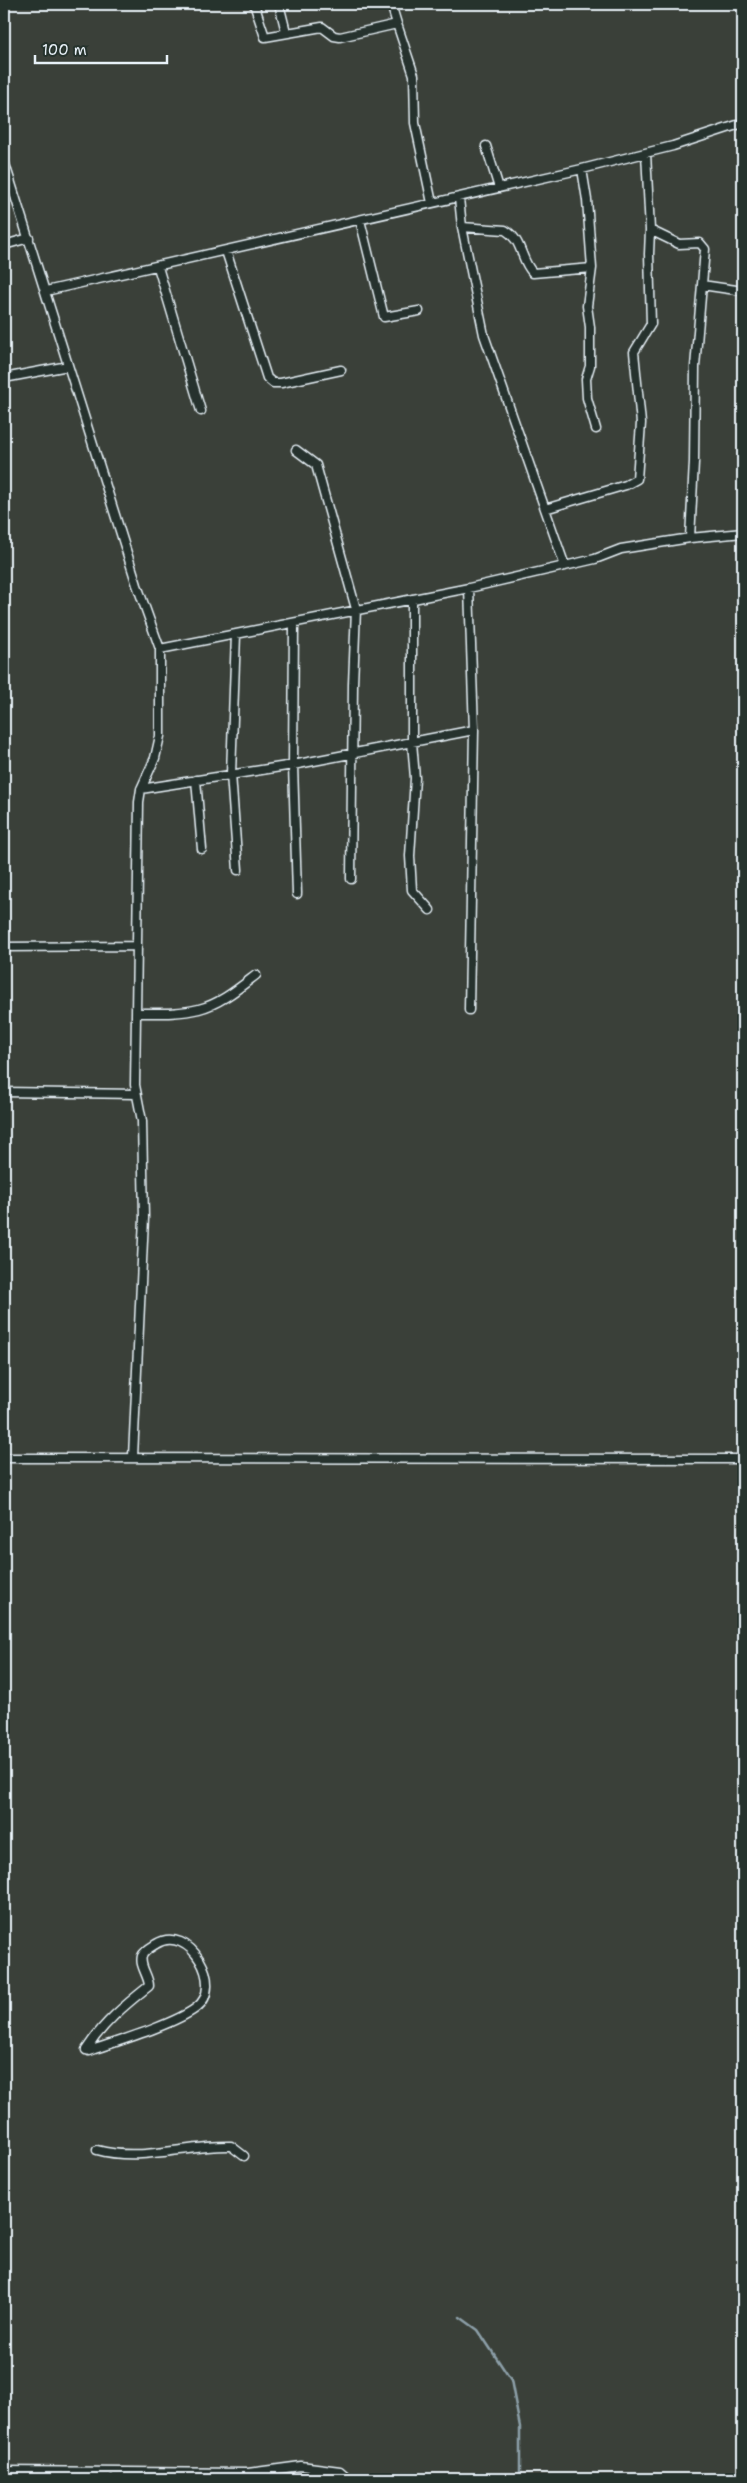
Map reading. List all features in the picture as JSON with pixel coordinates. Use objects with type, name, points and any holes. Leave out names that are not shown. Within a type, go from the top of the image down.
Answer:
[{"type":"street","points":[[254,4],[265,37],[322,27],[334,36],[340,36],[397,24]]},
{"type":"street","points":[[279,4],[286,32]]},
{"type":"street","points":[[391,4],[414,75],[415,122],[432,203]]},
{"type":"street","points":[[46,291],[582,169],[646,153],[743,123]]},
{"type":"street","points":[[486,146],[499,188]]},
{"type":"street","points":[[545,509],[626,485],[637,479],[641,423],[634,352],[651,324],[648,254],[650,230],[646,153]]},
{"type":"street","points":[[4,161],[137,585],[160,649],[160,736],[155,758],[141,789],[139,802],[136,1094],[142,1121],[144,1218],[133,1456]]},
{"type":"street","points":[[582,169],[587,200],[592,268],[587,306],[590,328],[590,366],[586,379],[587,398],[596,429]]},
{"type":"street","points":[[459,198],[462,227],[484,335],[565,566]]},
{"type":"street","points":[[360,220],[384,317],[419,311]]},
{"type":"street","points":[[462,227],[505,230],[512,234],[520,243],[529,269],[533,272],[592,268]]},
{"type":"street","points":[[650,230],[679,244],[703,244],[705,249],[695,367],[694,462],[690,538]]},
{"type":"street","points":[[4,245],[29,238]]},
{"type":"street","points":[[226,251],[266,378],[273,383],[281,383],[341,370]]},
{"type":"street","points":[[158,267],[201,412]]},
{"type":"street","points":[[702,285],[743,291]]},
{"type":"street","points":[[4,378],[68,366]]},
{"type":"street","points":[[296,450],[316,465],[356,609],[351,879]]},
{"type":"street","points":[[160,649],[469,588],[595,559],[621,549],[690,538],[743,533]]},
{"type":"street","points":[[468,1010],[474,730],[469,588]]},
{"type":"street","points":[[412,599],[412,742],[415,778],[410,856],[412,890],[430,910]]},
{"type":"street","points":[[294,623],[292,765],[297,894]]},
{"type":"street","points":[[236,634],[230,774],[238,870]]},
{"type":"street","points":[[141,789],[292,765],[474,730]]},
{"type":"street","points":[[196,780],[202,849]]},
{"type":"street","points":[[4,947],[137,946]]},
{"type":"street","points":[[136,1013],[180,1012],[201,1009],[226,997],[256,975]]},
{"type":"street","points":[[4,1092],[136,1094]]},
{"type":"street","points":[[4,1458],[133,1456],[277,1460],[743,1459]]},
{"type":"street","points":[[180,1939],[187,1945],[207,1979],[208,1990],[205,1999],[197,2008],[88,2050],[98,2031],[110,2017],[149,1986],[142,1962],[142,1955],[150,1947],[162,1940],[180,1939]]},
{"type":"street","points":[[97,2150],[114,2155],[130,2155],[190,2148],[231,2146],[244,2156]]},
{"type":"street","points":[[4,2471],[92,2476],[248,2473],[301,2466],[340,2471],[349,2479]]},
{"type":"waterway","points":[[460,2317],[478,2330],[511,2380],[520,2427],[520,2479]]}]
